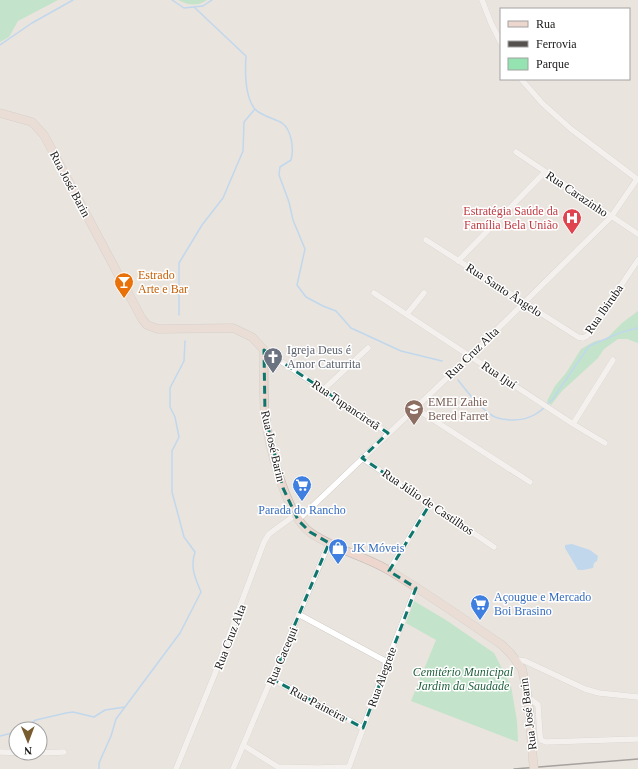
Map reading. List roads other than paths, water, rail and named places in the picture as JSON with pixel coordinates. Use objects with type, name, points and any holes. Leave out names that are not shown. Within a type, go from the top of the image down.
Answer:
[{"type":"main road","name":"Rua José Barin","points":[[0,112],[32,122],[44,135],[147,325],[158,329],[233,328],[252,337],[264,350],[263,391],[265,415],[275,464],[283,488],[297,517],[310,532],[329,543],[389,571],[502,645],[517,660],[522,669],[528,697],[534,769]]},
{"type":"street","points":[[482,0],[500,41]]},
{"type":"street","points":[[522,80],[543,104],[571,129],[637,179]]},
{"type":"street","name":"Rua Carazinho","points":[[516,152],[638,234]]},
{"type":"street","points":[[458,260],[545,172]]},
{"type":"street","name":"Rua Cruz Alta","points":[[176,769],[245,597],[264,542],[269,534],[297,517],[470,356],[611,217],[637,179]]},
{"type":"street","name":"Rua Santo Ângelo","points":[[426,240],[578,337],[583,338]]},
{"type":"street","name":"Rua Ibiruba","points":[[583,338],[587,336],[638,260]]},
{"type":"street","name":"Rua Ijuí","points":[[374,293],[604,443]]},
{"type":"street","points":[[407,314],[424,293]]},
{"type":"street","points":[[323,390],[368,348]]},
{"type":"street","name":"Rua Tupanciretã","points":[[264,350],[388,433]]},
{"type":"street","points":[[573,424],[613,360]]},
{"type":"street","points":[[415,408],[530,482]]},
{"type":"street","name":"Rua Júlio de Castilhos","points":[[362,458],[494,547]]},
{"type":"street","points":[[389,571],[430,504]]},
{"type":"street","name":"Rua Cacequi","points":[[234,769],[329,543]]},
{"type":"street","name":"Rua Alegrete","points":[[243,745],[278,767],[349,767],[387,662],[416,588]]},
{"type":"street","points":[[300,615],[387,662]]},
{"type":"street","points":[[517,660],[525,661],[585,689],[605,694],[638,697]]},
{"type":"street","name":"Rua Paineira","points":[[272,679],[363,728]]},
{"type":"street","points":[[528,697],[538,705],[541,740],[546,742],[638,739]]},
{"type":"street","points":[[48,753],[64,752]]},
{"type":"water","points":[[572,544],[590,550],[598,556],[593,568],[578,570],[565,548],[565,545]]},
{"type":"waterway","points":[[0,45],[32,23],[73,0]]},
{"type":"waterway","points":[[172,0],[184,8],[203,6],[212,0]]},
{"type":"waterway","points":[[194,7],[246,56],[247,90],[254,108],[260,113],[282,123],[290,135],[292,146],[291,160],[280,167],[279,175],[289,202],[293,220],[305,249],[297,285],[306,297],[336,311],[351,328],[401,351],[442,361]]},
{"type":"waterway","points":[[179,315],[179,263],[202,225],[223,198],[243,151],[244,122],[255,109]]},
{"type":"waterway","points":[[547,404],[552,400],[589,346],[622,332],[638,328]]},
{"type":"waterway","points":[[99,769],[99,763],[111,736],[116,719],[180,633],[201,592],[193,568],[195,552],[184,537],[172,492],[172,451],[179,437],[175,417],[170,407],[170,388],[184,361],[185,341]]},
{"type":"waterway","points":[[458,380],[470,395],[496,418],[514,420],[525,419],[545,407]]},
{"type":"waterway","points":[[34,721],[73,712],[94,717],[105,710],[125,707]]},
{"type":"waterway","points":[[0,736],[8,734]]},
{"type":"railway","points":[[514,769],[638,759]]},
{"type":"place","name":"Estratégia Saúde da Família Bela União","points":[[572,235]]},
{"type":"place","name":"Estrado Arte e Bar","points":[[124,299]]},
{"type":"place","name":"Igreja Deus é Amor Caturrita","points":[[273,374]]},
{"type":"place","name":"EMEI Zahie Bered Farret","points":[[414,426]]},
{"type":"place","name":"Parada do Rancho","points":[[302,502]]},
{"type":"place","name":"JK Móveis","points":[[338,565]]},
{"type":"place","name":"Açougue e Mercado Boi Brasino","points":[[480,621]]},
{"type":"park label","name":"Cemitério Municipal Jardim da Saudade","points":[[463,679]]}]
